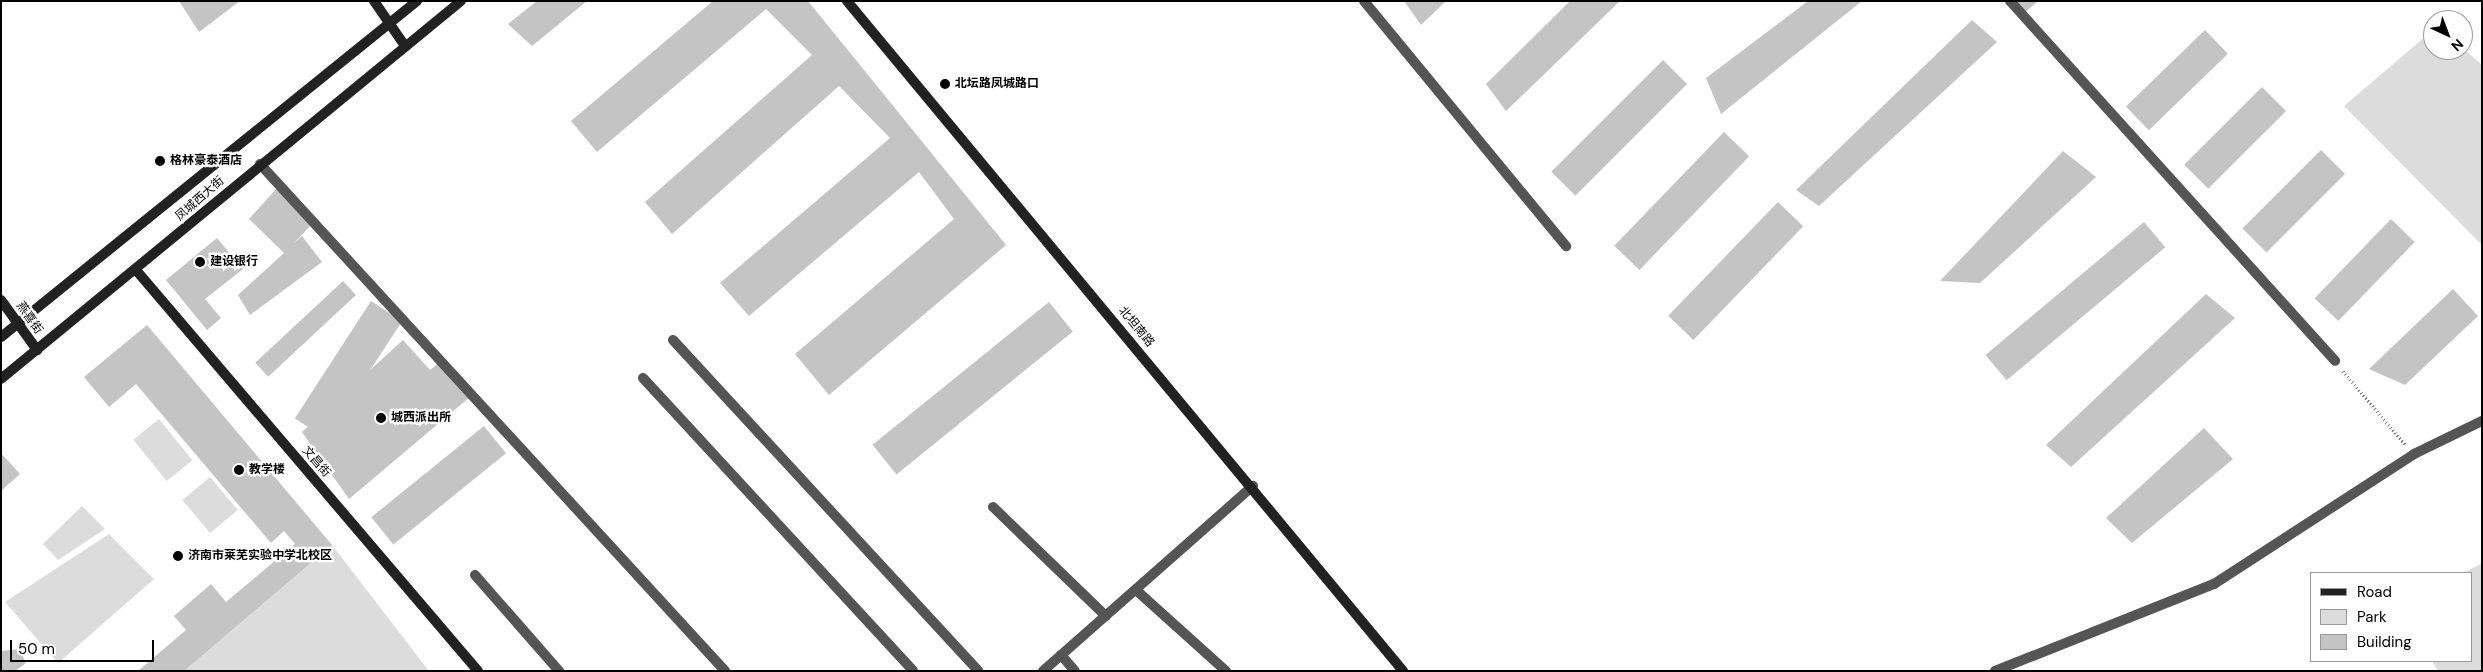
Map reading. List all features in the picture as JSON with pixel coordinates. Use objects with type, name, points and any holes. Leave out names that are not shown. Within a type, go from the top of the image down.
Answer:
[{"type":"main road","points":[[374,1],[405,46]]},
{"type":"main road","name":"凤城西大街","points":[[1,337],[417,1]]},
{"type":"main road","name":"凤城西大街","points":[[1,379],[136,270],[260,164],[461,1]]},
{"type":"main road","name":"北坦南路","points":[[847,1],[1253,486],[1403,671]]},
{"type":"main road","name":"文昌街","points":[[136,270],[478,671]]},
{"type":"main road","name":"燕喜街","points":[[1,300],[36,350]]},
{"type":"street","points":[[1364,1],[1566,246]]},
{"type":"street","points":[[2010,1],[2335,361]]},
{"type":"street","points":[[260,164],[725,671]]},
{"type":"street","points":[[673,340],[978,671]]},
{"type":"street","points":[[643,378],[913,671]]},
{"type":"street","points":[[1995,671],[2214,584],[2414,454],[2482,421]]},
{"type":"street","points":[[1044,671],[1253,486]]},
{"type":"street","points":[[993,507],[1106,616]]},
{"type":"street","points":[[475,574],[559,671]]},
{"type":"street","points":[[1136,590],[1226,671]]},
{"type":"street","points":[[1062,655],[1075,671]]},
{"type":"path","points":[[2335,361],[2414,454]]},
{"type":"green space","points":[[2423,39],[2423,60],[2473,60],[2473,57],[2482,65],[2482,245],[2344,106]]},
{"type":"green space","points":[[159,419],[192,460],[167,481],[133,440]]},
{"type":"green space","points":[[210,477],[238,510],[210,533],[182,500]]},
{"type":"green space","points":[[82,506],[105,529],[58,560],[43,544]]},
{"type":"green space","points":[[109,534],[154,579],[58,663],[5,602]]},
{"type":"green space","points":[[332,545],[429,671],[184,671]]},
{"type":"green space","points":[[2482,563],[2482,671],[2438,671],[2433,662],[2473,662],[2473,572],[2466,572]]},
{"type":"building","points":[[179,1],[240,1],[199,32]]},
{"type":"building","points":[[537,1],[587,1],[532,46],[508,24]]},
{"type":"building","points":[[713,1],[808,1],[1006,245],[829,395],[795,354],[954,219],[919,172],[749,316],[720,283],[890,138],[839,86],[672,234],[645,202],[812,55],[766,9],[597,152],[571,121]]},
{"type":"building","points":[[1404,1],[1446,1],[1421,25]]},
{"type":"building","points":[[1570,1],[1620,1],[1506,111],[1486,84]]},
{"type":"building","points":[[1808,1],[1862,1],[1721,114],[1706,78]]},
{"type":"building","points":[[2010,1],[2038,1],[2022,15]]},
{"type":"building","points":[[1972,20],[1997,42],[1819,206],[1796,190]]},
{"type":"building","points":[[2205,30],[2228,54],[2149,130],[2126,106]]},
{"type":"building","points":[[1663,60],[1687,84],[1575,196],[1551,172]]},
{"type":"building","points":[[2262,87],[2286,111],[2208,189],[2184,165]]},
{"type":"building","points":[[1724,132],[1749,156],[1639,270],[1614,246]]},
{"type":"building","points":[[2321,150],[2345,174],[2267,253],[2243,228]]},
{"type":"building","points":[[2063,151],[2096,177],[1980,283],[1940,281]]},
{"type":"building","points":[[278,187],[312,224],[294,243],[302,236],[322,262],[250,315],[238,295],[284,253],[249,219]]},
{"type":"building","points":[[1778,202],[1803,226],[1693,340],[1668,316]]},
{"type":"building","points":[[2391,219],[2415,242],[2338,321],[2315,298]]},
{"type":"building","points":[[2144,222],[2165,247],[2007,380],[1985,355]]},
{"type":"building","points":[[217,238],[243,269],[205,299],[221,318],[207,330],[166,280]]},
{"type":"building","points":[[343,281],[356,295],[268,377],[255,363]]},
{"type":"building","points":[[2453,289],[2478,316],[2405,385],[2369,369]]},
{"type":"building","points":[[2206,294],[2235,318],[2071,467],[2046,445]]},
{"type":"building","points":[[371,301],[402,321],[326,439],[295,418]]},
{"type":"building","points":[[1049,302],[1073,332],[897,474],[873,445]]},
{"type":"building","name":"教学楼","points":[[147,325],[332,545],[184,671],[138,671],[186,630],[174,616],[211,584],[226,602],[295,544],[284,531],[271,543],[136,384],[109,407],[84,377]]},
{"type":"building","name":"城西派出所","points":[[403,340],[430,370],[440,362],[471,396],[349,499],[302,432]]},
{"type":"building","points":[[484,426],[506,453],[393,544],[371,517]]},
{"type":"building","points":[[2204,428],[2233,459],[2132,543],[2106,518]]},
{"type":"building","points":[[1,453],[20,474],[1,491]]},
{"type":"building","points":[[19,649],[26,663],[15,671],[1,671],[1,651]]},
{"type":"place","name":"北坛路凤城路口","points":[[945,84]]},
{"type":"place","name":"格林豪泰酒店","points":[[160,161]]},
{"type":"place","name":"建设银行","points":[[200,262]]},
{"type":"place","name":"城西派出所","points":[[381,418]]},
{"type":"place","name":"教学楼","points":[[239,470]]},
{"type":"place","name":"济南市莱芜实验中学北校区","points":[[178,556]]}]
